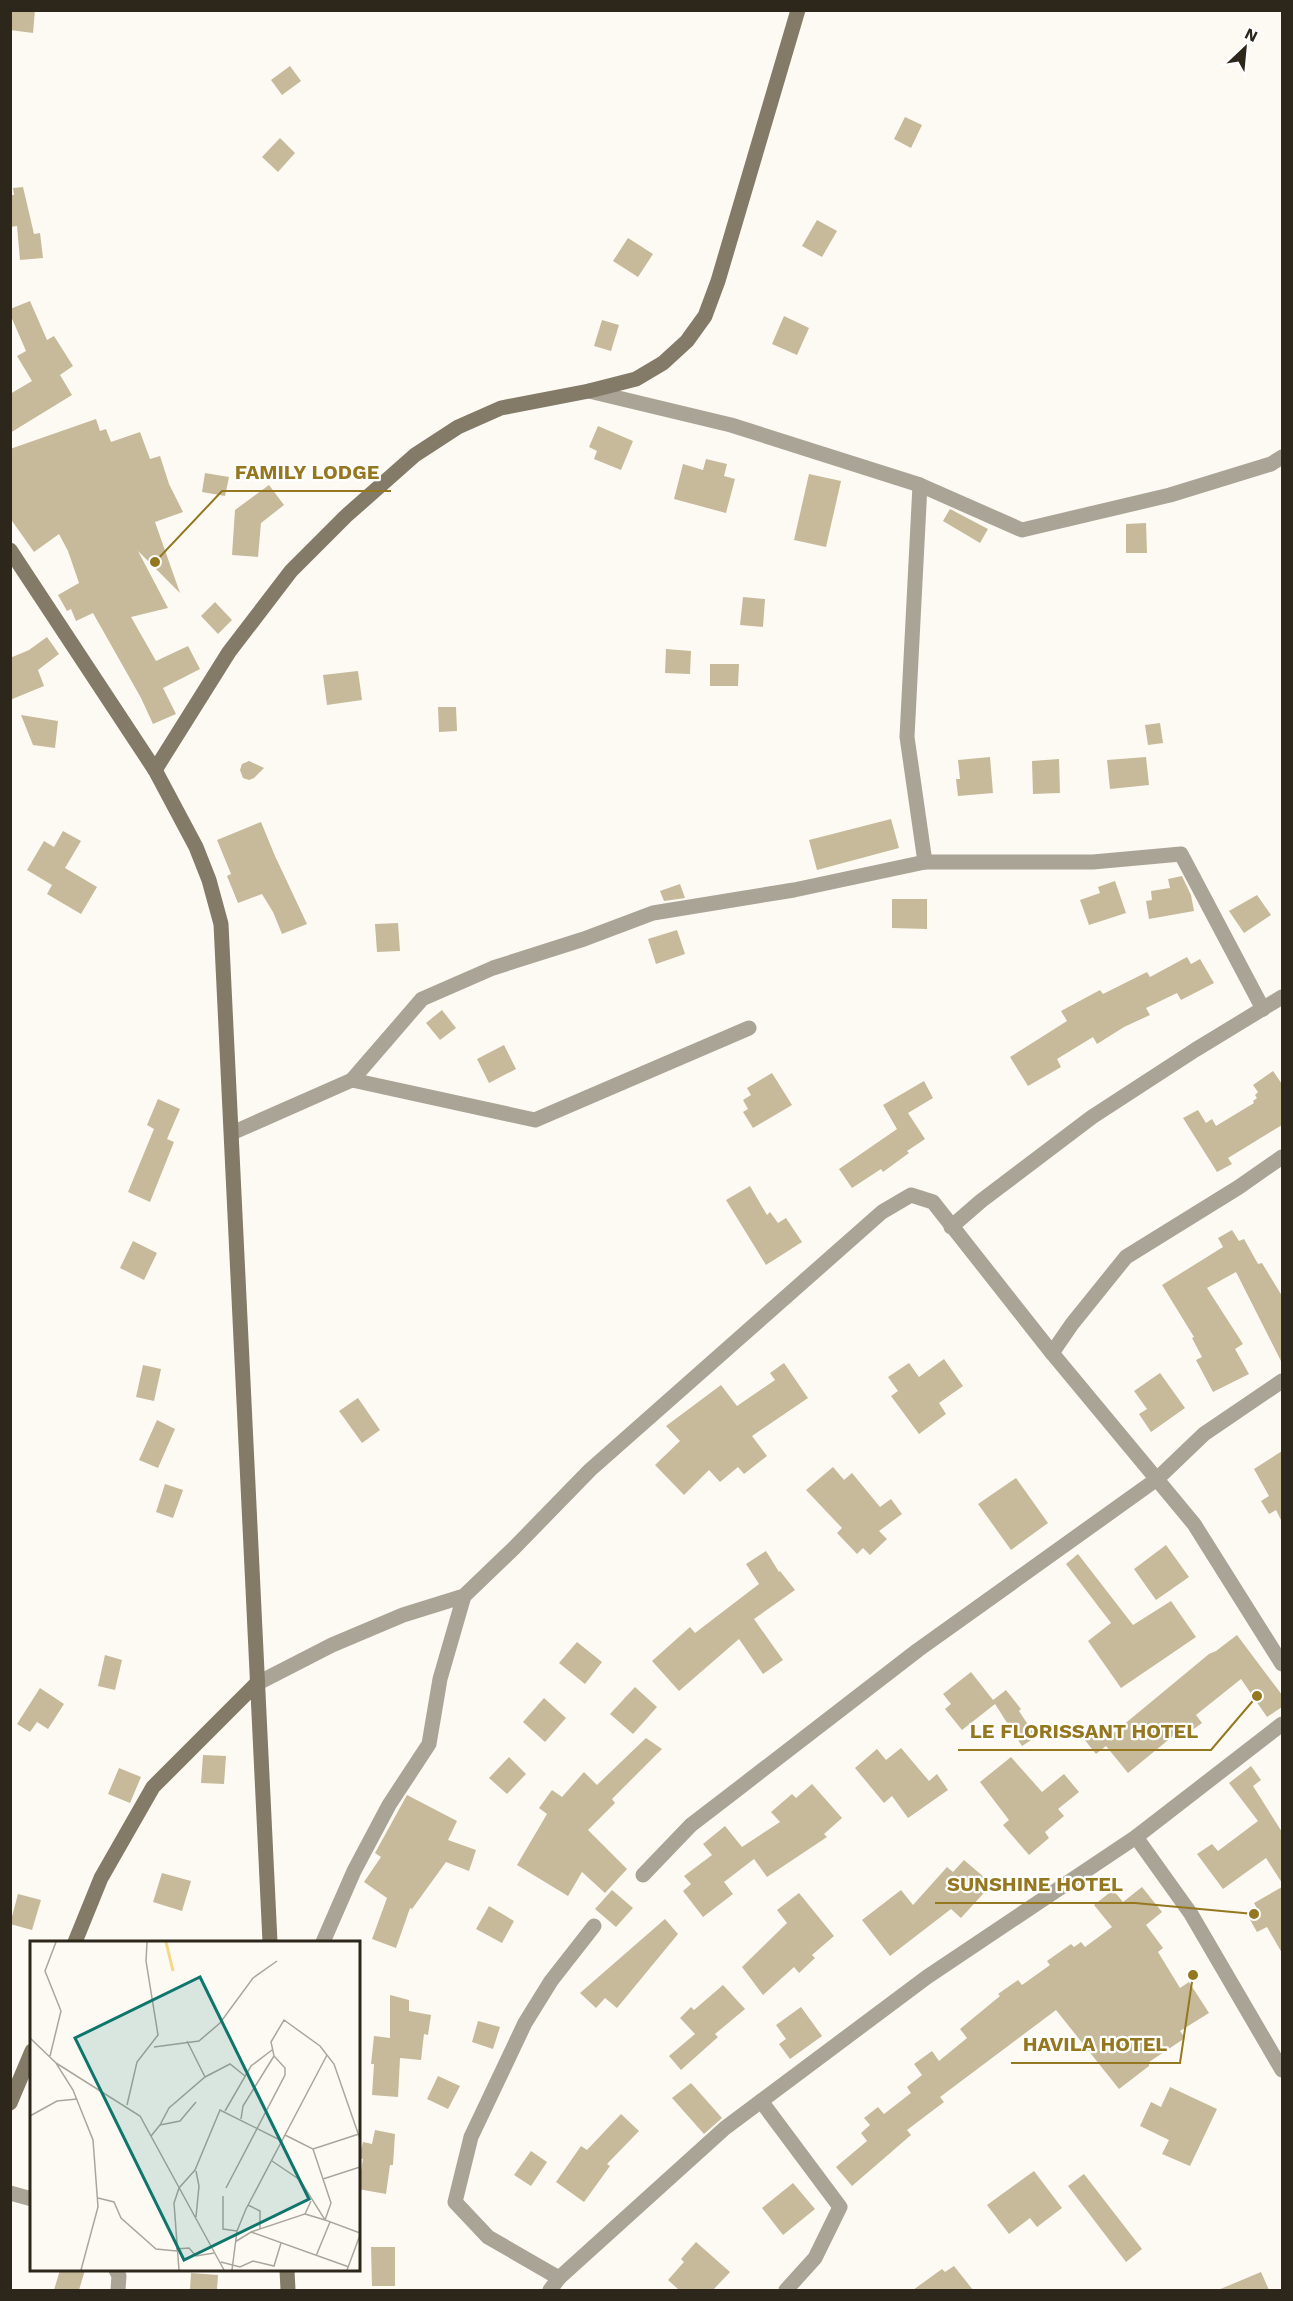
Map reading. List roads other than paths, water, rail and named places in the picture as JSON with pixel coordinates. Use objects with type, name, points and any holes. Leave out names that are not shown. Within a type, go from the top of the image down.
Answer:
[{"type":"main road","points":[[154,770],[229,652],[291,571],[346,516],[415,455],[458,427],[501,408],[589,391],[636,379],[663,363],[687,341],[705,316],[742,204],[798,10]]},
{"type":"main road","points":[[10,549],[154,770],[196,847],[209,880],[221,924],[270,1941]]},
{"type":"main road","points":[[75,1941],[101,1878],[153,1787],[256,1684]]},
{"type":"main road","points":[[10,2103],[30,2056]]},
{"type":"main road","points":[[287,2271],[288,2290]]},
{"type":"street","points":[[589,391],[731,425],[920,485],[1022,530],[1170,495],[1271,464],[1282,457]]},
{"type":"street","points":[[920,485],[907,737],[925,862]]},
{"type":"street","points":[[232,1133],[352,1080],[422,999],[493,968],[584,939],[653,913],[794,890],[925,862],[1093,862],[1181,854],[1263,1009]]},
{"type":"street","points":[[951,1227],[981,1201],[1092,1117],[1282,997]]},
{"type":"street","points":[[352,1080],[535,1120],[749,1028]]},
{"type":"street","points":[[1052,1353],[1072,1324],[1126,1257],[1239,1187],[1282,1157]]},
{"type":"street","points":[[256,1684],[353,1636],[403,1615],[464,1596],[590,1470],[882,1212],[911,1195],[933,1202],[1052,1353],[1194,1524],[1282,1664]]},
{"type":"street","points":[[642,1875],[691,1825],[918,1650],[1157,1479],[1204,1434],[1282,1381]]},
{"type":"street","points":[[323,1941],[354,1871],[389,1806],[429,1744],[441,1679],[464,1596]]},
{"type":"street","points":[[594,1926],[550,1981],[525,2023],[471,2137],[455,2202],[488,2237],[555,2284],[725,2128],[927,1977],[1136,1838],[1282,1724]]},
{"type":"street","points":[[1136,1838],[1191,1914],[1282,2070]]},
{"type":"street","points":[[761,2101],[840,2207],[815,2258],[786,2290]]},
{"type":"street","points":[[10,2193],[30,2198]]},
{"type":"street","points":[[116,2271],[119,2276],[118,2290]]},
{"type":"place","name":"FAMILY LODGE","points":[[155,562]]},
{"type":"place","name":"LE FLORISSANT HOTEL","points":[[1257,1696]]},
{"type":"place","name":"SUNSHINE HOTEL","points":[[1254,1914]]},
{"type":"place","name":"HAVILA HOTEL","points":[[1193,1975]]}]
